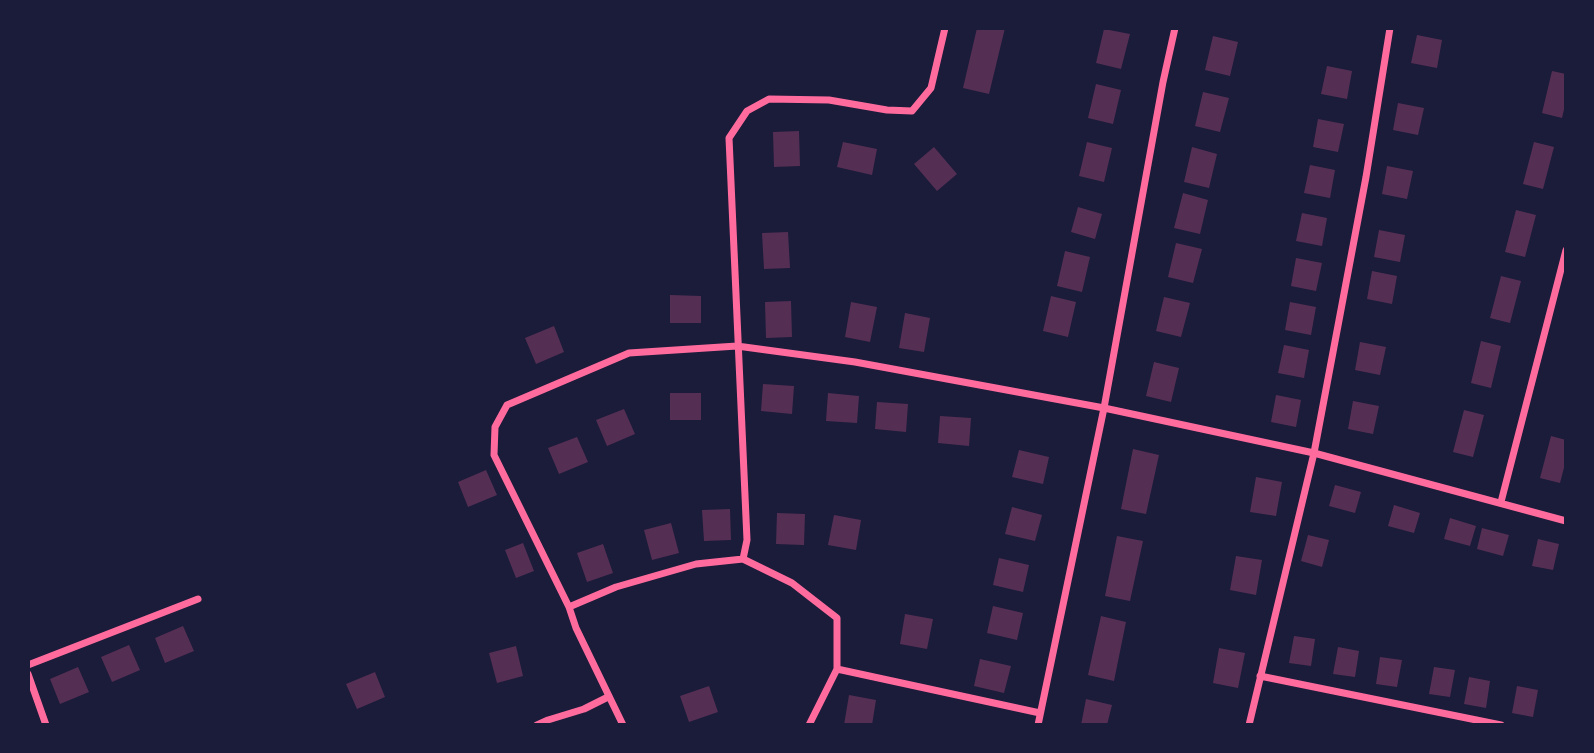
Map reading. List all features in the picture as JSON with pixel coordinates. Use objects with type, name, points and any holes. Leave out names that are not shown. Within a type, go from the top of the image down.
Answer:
[{"type":"street","points":[[743,559],[747,540],[729,138],[747,111],[769,99],[829,100],[887,110],[912,111],[931,88],[945,28]]},
{"type":"street","points":[[1038,725],[1104,408],[1175,28]]},
{"type":"street","points":[[1249,725],[1314,453],[1366,177],[1390,28]]},
{"type":"street","points":[[1501,502],[1566,250]]},
{"type":"street","points":[[622,725],[576,628],[569,607],[494,456],[495,427],[507,405],[629,353],[737,346],[855,362],[1104,408],[1314,453],[1566,521]]},
{"type":"street","points":[[569,607],[616,587],[683,568],[743,559],[792,583],[837,618],[837,669],[809,725]]},
{"type":"street","points":[[28,665],[198,599]]},
{"type":"street","points":[[837,669],[1040,713]]},
{"type":"street","points":[[28,674],[46,725]]},
{"type":"street","points":[[1260,676],[1501,725]]},
{"type":"street","points":[[537,725],[548,719],[584,709],[608,697]]},
{"type":"building","points":[[977,28],[1005,28],[989,94],[963,88]]},
{"type":"building","points":[[1104,29],[1130,34],[1121,69],[1096,63]]},
{"type":"building","points":[[1417,35],[1442,40],[1437,68],[1411,63]]},
{"type":"building","points":[[1213,36],[1238,42],[1230,76],[1205,70]]},
{"type":"building","points":[[1327,66],[1352,71],[1347,99],[1321,94]]},
{"type":"building","points":[[1552,71],[1566,74],[1566,101],[1562,118],[1542,113]]},
{"type":"building","points":[[1096,84],[1121,90],[1113,124],[1088,118]]},
{"type":"building","points":[[1203,92],[1229,98],[1220,132],[1195,126]]},
{"type":"building","points":[[1398,103],[1424,108],[1418,135],[1393,130]]},
{"type":"building","points":[[1318,119],[1344,124],[1338,152],[1313,147]]},
{"type":"building","points":[[799,131],[800,166],[774,167],[773,132]]},
{"type":"building","points":[[843,142],[877,149],[872,175],[837,167]]},
{"type":"building","points":[[1087,142],[1112,148],[1104,182],[1079,176]]},
{"type":"building","points":[[1534,142],[1554,147],[1543,189],[1523,184]]},
{"type":"building","points":[[934,147],[957,174],[937,191],[914,164]]},
{"type":"building","points":[[1192,147],[1217,154],[1209,188],[1184,182]]},
{"type":"building","points":[[1310,165],[1335,170],[1330,198],[1304,193]]},
{"type":"building","points":[[1387,166],[1413,171],[1407,199],[1382,194]]},
{"type":"building","points":[[1183,193],[1208,200],[1200,234],[1174,228]]},
{"type":"building","points":[[1078,207],[1102,214],[1095,239],[1071,232]]},
{"type":"building","points":[[1516,210],[1536,215],[1525,257],[1505,252]]},
{"type":"building","points":[[1302,213],[1327,218],[1322,246],[1296,241]]},
{"type":"building","points":[[1379,230],[1405,235],[1400,262],[1374,257]]},
{"type":"building","points":[[788,232],[790,268],[764,269],[762,233]]},
{"type":"building","points":[[1176,243],[1202,249],[1193,283],[1168,277]]},
{"type":"building","points":[[1065,251],[1090,257],[1082,292],[1057,286]]},
{"type":"building","points":[[1296,258],[1322,263],[1316,291],[1291,286]]},
{"type":"building","points":[[1372,271],[1397,276],[1392,304],[1367,299]]},
{"type":"building","points":[[1501,276],[1521,281],[1510,323],[1490,318]]},
{"type":"building","points":[[670,295],[701,296],[701,323],[670,323]]},
{"type":"building","points":[[1051,296],[1076,302],[1068,337],[1043,331]]},
{"type":"building","points":[[1164,297],[1190,303],[1181,337],[1156,331]]},
{"type":"building","points":[[791,301],[792,337],[766,338],[765,302]]},
{"type":"building","points":[[851,302],[877,307],[870,342],[845,337]]},
{"type":"building","points":[[1290,302],[1316,307],[1311,335],[1285,330]]},
{"type":"building","points":[[905,313],[930,318],[924,352],[899,348]]},
{"type":"building","points":[[554,326],[564,352],[536,364],[525,338]]},
{"type":"building","points":[[1481,341],[1501,346],[1491,388],[1471,383]]},
{"type":"building","points":[[1360,342],[1386,347],[1380,375],[1355,370]]},
{"type":"building","points":[[1284,345],[1309,350],[1304,378],[1278,373]]},
{"type":"building","points":[[1154,362],[1179,368],[1171,402],[1146,396]]},
{"type":"building","points":[[763,384],[794,386],[792,414],[761,411]]},
{"type":"building","points":[[670,393],[701,393],[701,420],[670,420]]},
{"type":"building","points":[[828,393],[859,396],[857,423],[826,421]]},
{"type":"building","points":[[1276,395],[1301,400],[1296,427],[1271,422]]},
{"type":"building","points":[[1353,401],[1379,406],[1373,434],[1348,429]]},
{"type":"building","points":[[877,402],[908,404],[906,432],[875,429]]},
{"type":"building","points":[[624,409],[635,434],[607,446],[596,420]]},
{"type":"building","points":[[1464,410],[1484,415],[1473,457],[1453,452]]},
{"type":"building","points":[[940,416],[971,418],[969,446],[938,443]]},
{"type":"building","points":[[1551,436],[1566,440],[1566,460],[1560,483],[1540,478]]},
{"type":"building","points":[[577,437],[588,462],[559,474],[548,448]]},
{"type":"building","points":[[1133,449],[1159,455],[1146,514],[1121,509]]},
{"type":"building","points":[[1019,450],[1049,457],[1043,484],[1012,477]]},
{"type":"building","points":[[486,470],[497,495],[468,507],[458,482]]},
{"type":"building","points":[[1256,477],[1282,482],[1276,516],[1250,512]]},
{"type":"building","points":[[1335,485],[1361,492],[1355,513],[1329,506]]},
{"type":"building","points":[[1394,505],[1420,513],[1414,533],[1388,526]]},
{"type":"building","points":[[1012,507],[1042,515],[1035,541],[1005,534]]},
{"type":"building","points":[[730,509],[731,540],[704,541],[702,510]]},
{"type":"building","points":[[777,513],[805,514],[804,545],[776,544]]},
{"type":"building","points":[[834,515],[861,520],[856,550],[828,545]]},
{"type":"building","points":[[1450,518],[1476,526],[1470,546],[1444,539]]},
{"type":"building","points":[[671,523],[679,553],[652,560],[644,530]]},
{"type":"building","points":[[1482,528],[1509,535],[1503,556],[1477,549]]},
{"type":"building","points":[[1308,535],[1329,540],[1322,567],[1301,561]]},
{"type":"building","points":[[1117,536],[1143,541],[1130,601],[1105,596]]},
{"type":"building","points":[[1538,539],[1559,544],[1553,570],[1532,566]]},
{"type":"building","points":[[523,543],[534,571],[516,578],[505,550]]},
{"type":"building","points":[[603,544],[613,573],[587,582],[577,553]]},
{"type":"building","points":[[1236,556],[1262,560],[1256,595],[1230,590]]},
{"type":"building","points":[[999,558],[1029,565],[1023,592],[993,585]]},
{"type":"building","points":[[993,606],[1023,613],[1017,640],[987,633]]},
{"type":"building","points":[[905,614],[933,619],[927,649],[900,644]]},
{"type":"building","points":[[1101,616],[1126,622],[1114,681],[1088,675]]},
{"type":"building","points":[[183,626],[194,651],[165,663],[155,638]]},
{"type":"building","points":[[1294,636],[1315,639],[1311,666],[1289,663]]},
{"type":"building","points":[[129,645],[140,670],[112,682],[101,657]]},
{"type":"building","points":[[516,646],[523,676],[497,683],[489,653]]},
{"type":"building","points":[[1338,647],[1359,651],[1355,677],[1333,674]]},
{"type":"building","points":[[1219,648],[1245,653],[1238,688],[1213,683]]},
{"type":"building","points":[[1380,657],[1402,660],[1397,687],[1376,684]]},
{"type":"building","points":[[980,659],[1011,666],[1004,693],[974,686]]},
{"type":"building","points":[[78,667],[89,692],[60,704],[50,679]]},
{"type":"building","points":[[1434,667],[1455,670],[1450,697],[1429,694]]},
{"type":"building","points":[[375,672],[385,697],[357,709],[346,684]]},
{"type":"building","points":[[1469,677],[1490,681],[1486,708],[1464,704]]},
{"type":"building","points":[[709,686],[718,712],[689,722],[680,696]]},
{"type":"building","points":[[1517,686],[1538,690],[1533,717],[1512,713]]},
{"type":"building","points":[[849,695],[876,700],[872,725],[844,725]]},
{"type":"building","points":[[1086,699],[1112,705],[1107,725],[1081,725]]}]
